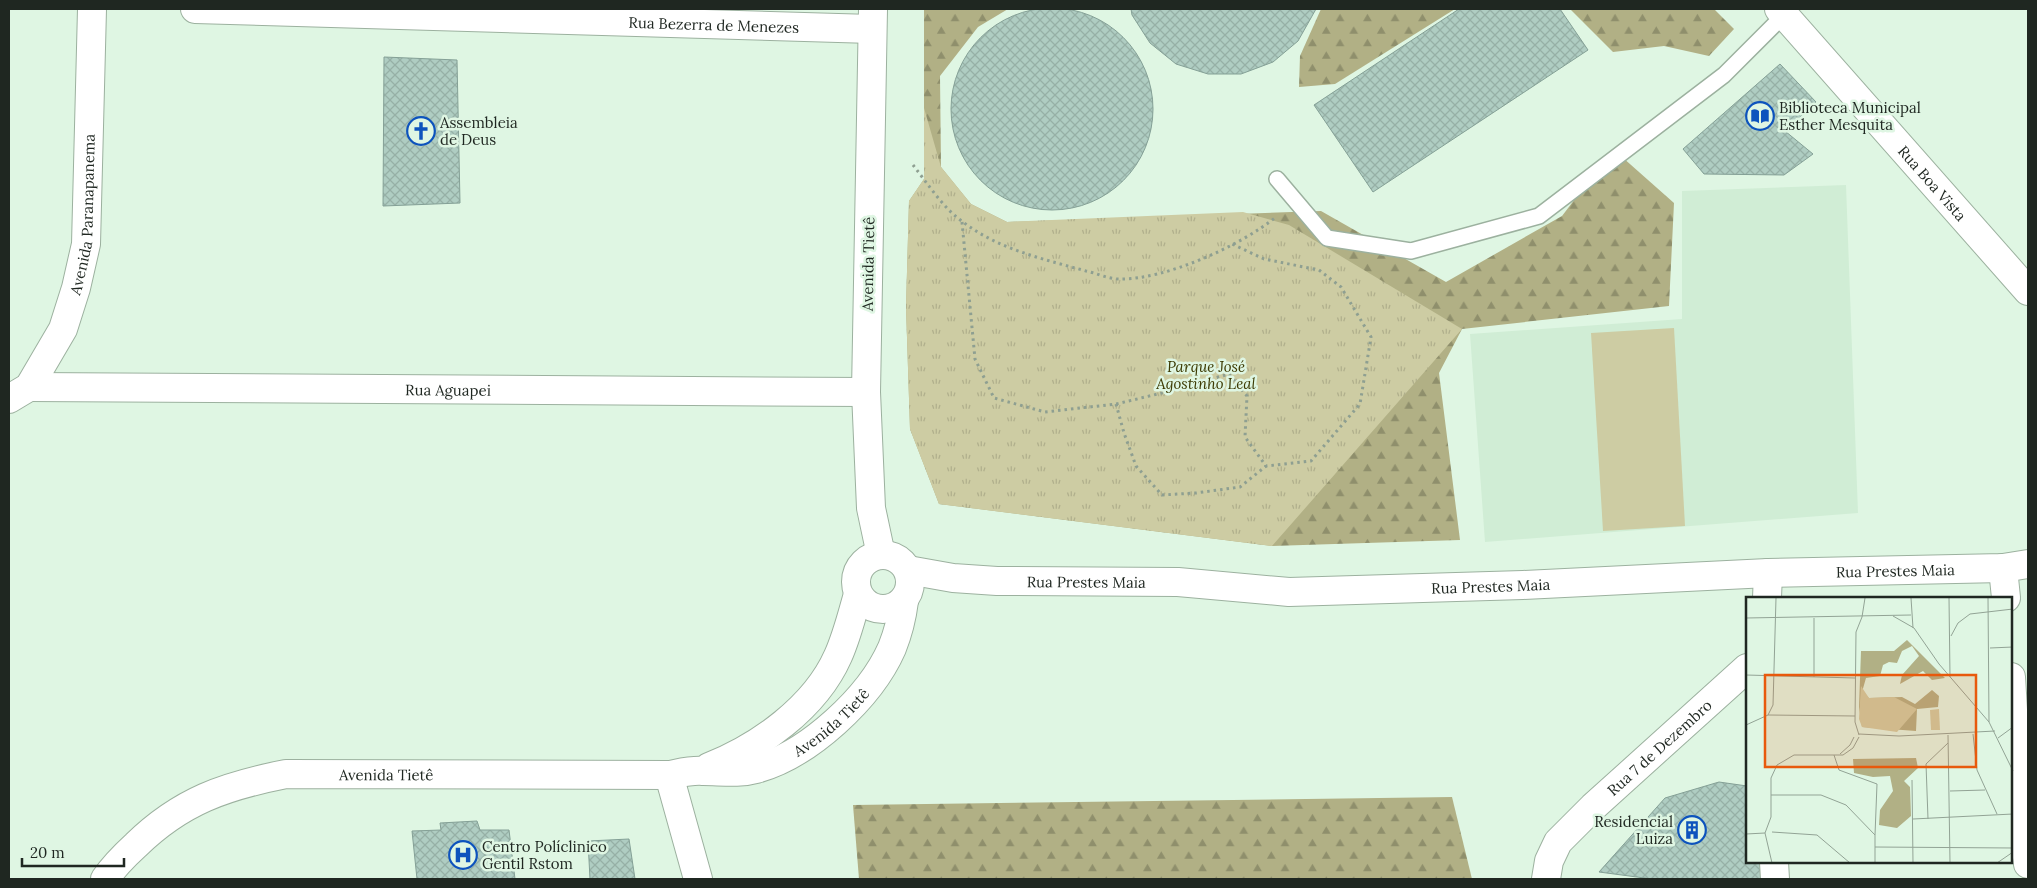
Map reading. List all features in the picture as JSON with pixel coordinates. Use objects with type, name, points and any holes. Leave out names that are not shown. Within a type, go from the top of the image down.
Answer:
[{"type":"street","name":"Avenida Paranapanema","points":[[19,393],[62,329],[76,288],[86,244],[92,9]]},
{"type":"street","name":"Rua Bezerra de Menezes","points":[[195,9],[872,19]]},
{"type":"street","name":"Rua Boa Vista","points":[[1782,11],[2028,291]]},
{"type":"street","name":"Avenida Tietê","points":[[871,560],[872,519],[866,392],[872,19]]},
{"type":"street","name":"Rua Aguapei","points":[[19,393],[866,392]]},
{"type":"street","points":[[871,560],[901,561],[906,589],[895,607],[884,610],[874,608],[864,602],[858,594],[855,584],[857,574],[871,560]]},
{"type":"street","points":[[2006,597],[2016,566]]},
{"type":"street","name":"Rua Prestes Maia","points":[[906,589],[953,578],[998,581],[1178,582],[1289,592],[1523,585],[1767,586],[2016,566]]},
{"type":"street","name":"Avenida Tietê","points":[[105,879],[113,866],[144,836],[175,811],[211,794],[251,781],[277,776],[331,773],[669,774],[701,770],[736,773],[756,769],[784,759],[808,745],[835,724],[879,673],[891,650],[899,628],[906,589]]},
{"type":"street","name":"Avenida Tietê","points":[[701,770],[735,756],[764,739],[799,709],[825,679],[837,658],[847,635],[858,594]]},
{"type":"street","name":"Rua 7 de Dezembro","points":[[1546,879],[1549,861],[1558,842],[1593,807],[1746,669]]},
{"type":"street","points":[[2012,693],[2018,792],[2028,864]]},
{"type":"street","points":[[669,774],[698,879]]},
{"type":"street","points":[[1774,863],[1775,879]]},
{"type":"lane","points":[[1277,179],[1326,238],[1411,252],[1539,216],[1724,75],[1782,11]]},
{"type":"path","points":[[913,165],[933,191],[962,222],[998,243],[1039,258],[1118,279],[1159,274],[1195,261],[1232,244],[1272,220],[1296,202]]},
{"type":"path","points":[[962,222],[975,359],[994,398],[1045,412],[1116,404],[1162,394],[1229,374],[1247,396],[1245,437],[1266,466]]},
{"type":"path","points":[[1116,404],[1136,466],[1162,494],[1196,493],[1240,487],[1266,466],[1311,461],[1360,404],[1371,337],[1341,287],[1319,270],[1264,259],[1232,244]]},
{"type":"shaded area","points":[[1846,185],[1858,513],[1485,542],[1470,334],[1682,319],[1682,191]]},
{"type":"green space","name":"Parque José Agostinho Leal","points":[[924,9],[1008,9],[978,27],[940,76],[941,167],[971,204],[1007,222],[1321,211],[1446,282],[1562,216],[1613,149],[1674,203],[1669,306],[1462,329],[1439,373],[1460,540],[1272,546],[939,504],[910,429],[906,307],[909,201],[924,179]]},
{"type":"green space","points":[[1321,9],[1455,9],[1335,84],[1299,87],[1300,56]]},
{"type":"green space","points":[[1570,9],[1714,9],[1734,29],[1709,56],[1664,46],[1613,52]]},
{"type":"green space","name":"Parque José Agostinho Leal","points":[[924,108],[941,167],[971,204],[1007,222],[1243,212],[1289,225],[1462,329],[1272,546],[939,504],[910,429],[906,307],[909,201],[924,179]]},
{"type":"green space","points":[[1674,328],[1685,526],[1603,531],[1591,333]]},
{"type":"green space","points":[[1452,797],[1472,879],[859,879],[853,805]]},
{"type":"building","points":[[1042,8],[1062,8],[1091,15],[1124,37],[1146,70],[1153,99],[1153,119],[1146,148],[1124,181],[1091,203],[1062,210],[1042,210],[1013,203],[980,181],[958,148],[951,119],[951,99],[958,70],[980,37],[1013,15]]},
{"type":"building","points":[[1131,9],[1316,9],[1298,41],[1273,62],[1241,74],[1208,74],[1176,64],[1150,43],[1132,15]]},
{"type":"building","points":[[1459,9],[1560,9],[1588,50],[1373,192],[1314,105]]},
{"type":"building","name":"Assembleia de Deus","points":[[384,57],[457,60],[460,203],[383,206]]},
{"type":"building","name":"Biblioteca Municipal Esther Mesquita","points":[[1780,64],[1816,102],[1785,131],[1813,154],[1784,175],[1704,174],[1683,149]]},
{"type":"building","name":"Residencial Luiza","points":[[1719,782],[1746,786],[1746,863],[1763,863],[1763,879],[1652,879],[1599,872],[1665,798]]},
{"type":"building","name":"Centro Políclinico Gentil Rstom","points":[[477,821],[480,830],[509,830],[515,879],[417,879],[412,831],[441,830],[440,823]]},
{"type":"building","points":[[629,839],[635,879],[590,879],[588,841]]},
{"type":"place","name":"Biblioteca Municipal Esther Mesquita","points":[[1760,116]]},
{"type":"place","name":"Assembleia de Deus","points":[[421,131]]},
{"type":"place","name":"Residencial Luiza","points":[[1692,830]]},
{"type":"place","name":"Centro Políclinico Gentil Rstom","points":[[463,855]]}]
